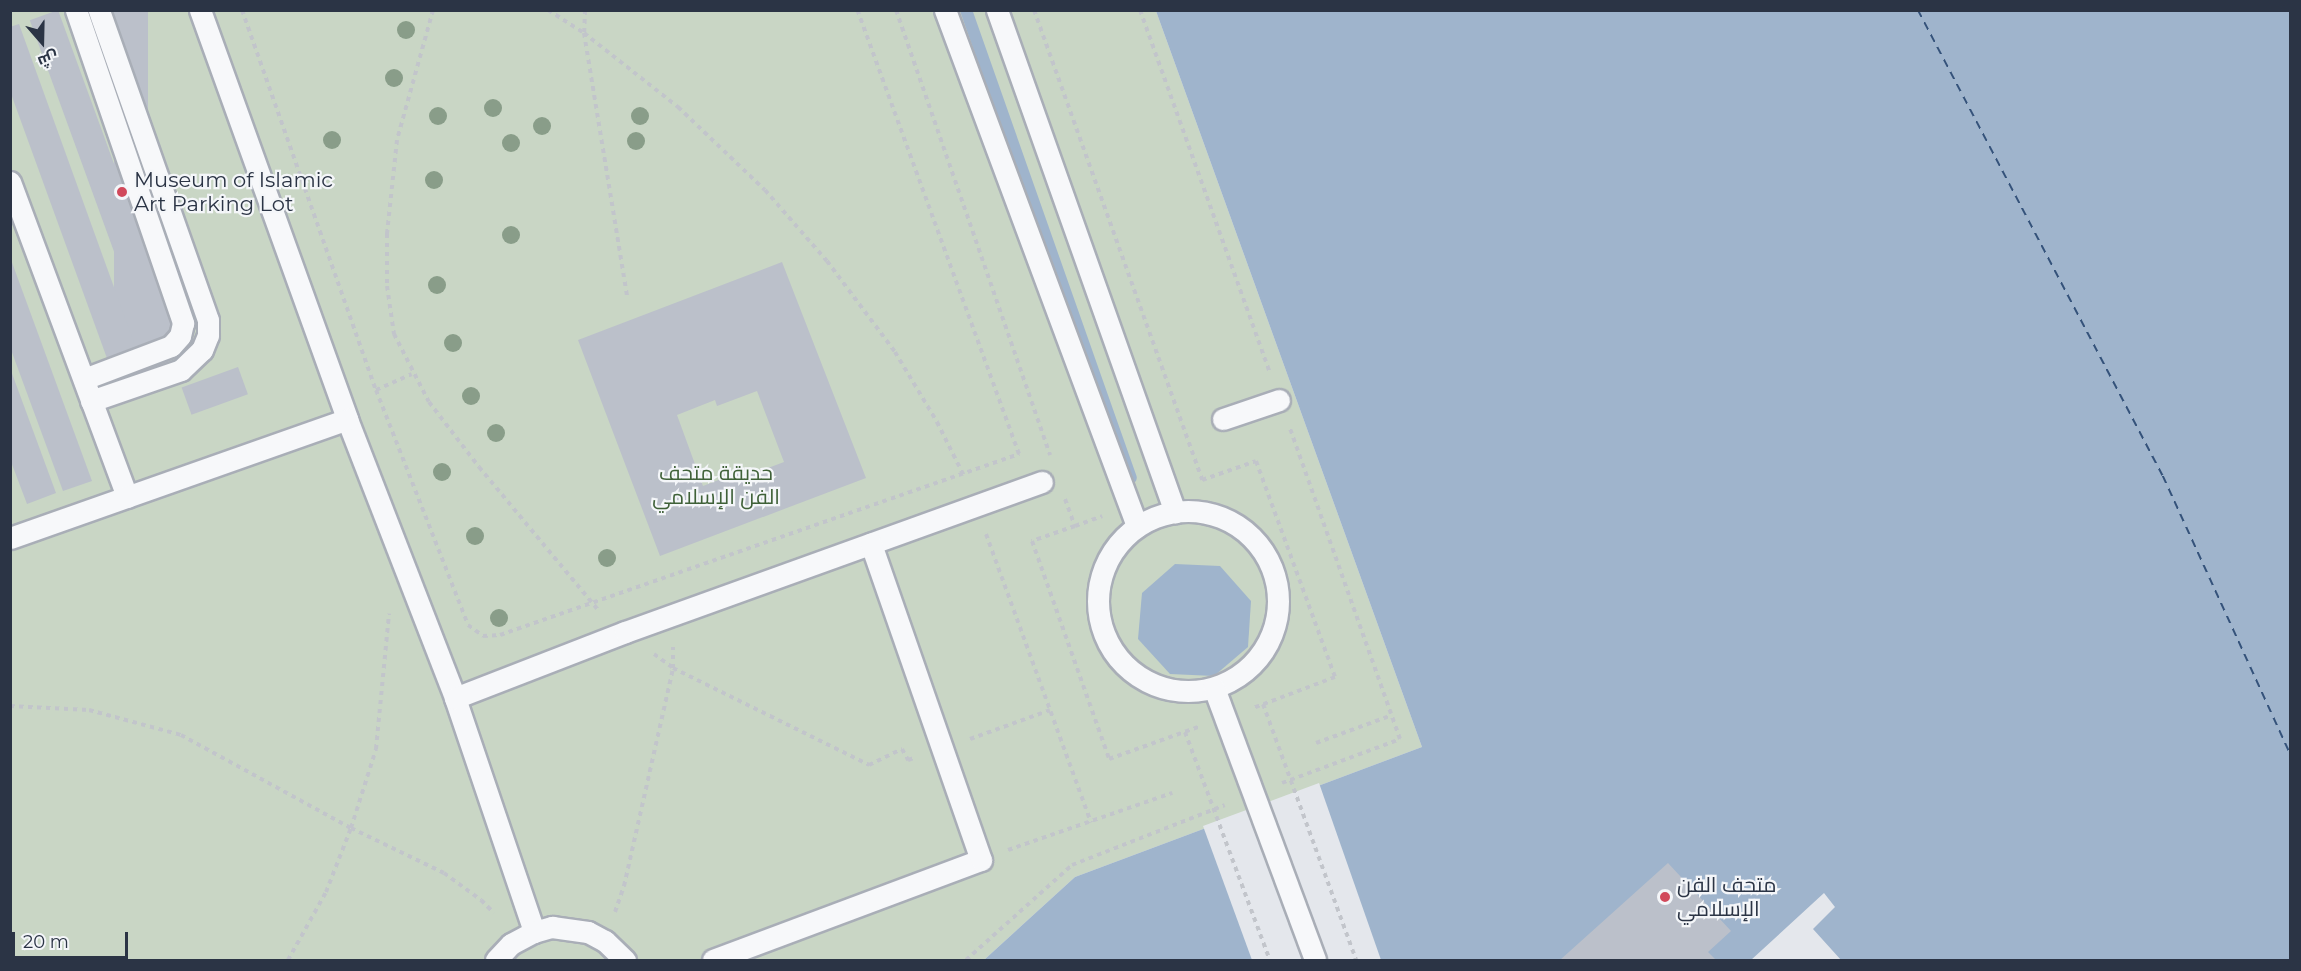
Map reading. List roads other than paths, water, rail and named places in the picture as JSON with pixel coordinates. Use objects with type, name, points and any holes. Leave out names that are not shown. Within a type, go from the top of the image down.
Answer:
[{"type":"lane","points":[[76,10],[183,323],[180,336],[171,346],[84,379]]},
{"type":"lane","points":[[91,401],[181,370],[202,350],[208,336],[208,320],[99,10]]},
{"type":"lane","points":[[200,10],[347,419],[455,698],[534,932]]},
{"type":"lane","points":[[945,10],[1137,526]]},
{"type":"lane","points":[[997,10],[1175,512]]},
{"type":"lane","points":[[10,182],[127,497]]},
{"type":"lane","points":[[1223,419],[1279,400]]},
{"type":"lane","points":[[10,538],[347,419]]},
{"type":"lane","points":[[455,698],[625,632],[1042,482]]},
{"type":"lane","points":[[1175,512],[1209,513],[1240,528],[1254,538],[1269,561],[1278,586],[1278,614],[1270,640],[1255,662],[1234,679],[1214,688],[1189,692],[1163,689],[1140,679],[1117,659],[1102,633],[1097,603],[1101,574],[1115,547],[1137,526],[1155,517],[1175,512]]},
{"type":"lane","points":[[713,960],[981,860],[871,544]]},
{"type":"lane","points":[[1214,688],[1315,960]]},
{"type":"lane","points":[[496,960],[512,944],[534,932],[552,927],[588,932],[605,941],[625,960]]},
{"type":"water","points":[[1156,11],[2290,11],[2290,960],[984,960],[1075,877],[1422,747]]},
{"type":"water","points":[[1175,564],[1220,566],[1251,601],[1248,647],[1214,676],[1170,674],[1138,639],[1142,593]]},
{"type":"waterway","points":[[966,10],[1131,478]]},
{"type":"place","name":"Museum of Islamic Art Parking Lot","points":[[122,192]]},
{"type":"place","name":"متحف الفن الإسلامي","points":[[1665,897]]},
{"type":"park label","name":"حديقة متحف الفن الإسلامي","points":[[716,485]]}]
